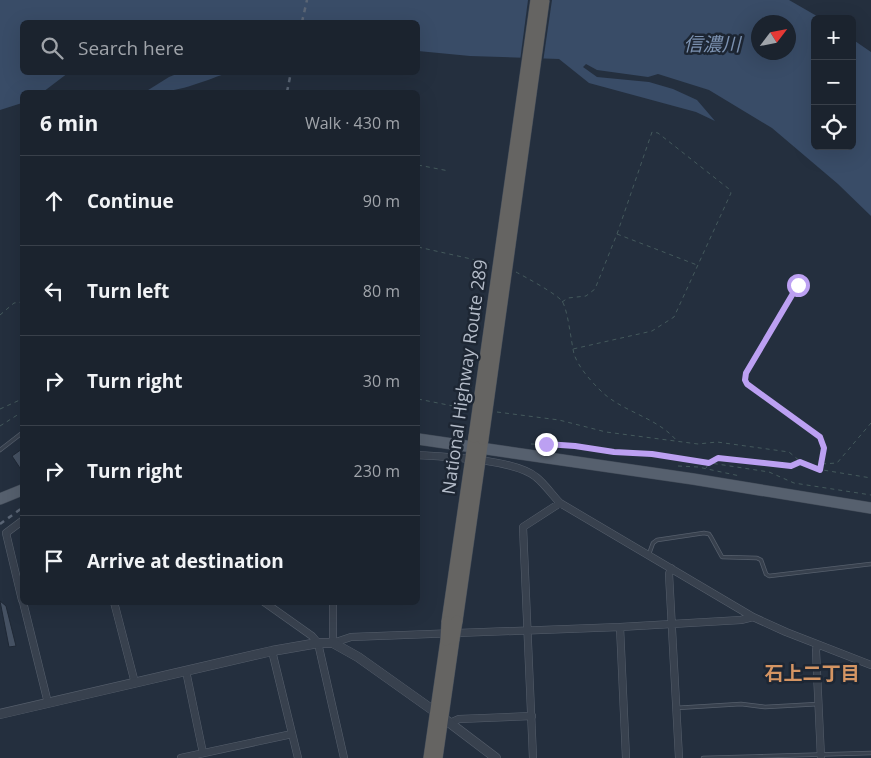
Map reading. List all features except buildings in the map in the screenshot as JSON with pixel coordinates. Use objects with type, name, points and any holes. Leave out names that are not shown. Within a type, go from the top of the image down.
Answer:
[{"type":"highway","name":"National Highway Route 289","points":[[437,758],[452,622],[476,460],[536,0]]},
{"type":"highway","name":"National Highway Route 289","points":[[478,443],[544,0]]},
{"type":"highway","name":"National Highway Route 289","points":[[429,758],[442,717]]},
{"type":"main road","points":[[420,440],[478,443],[871,508]]},
{"type":"main road","points":[[0,499],[20,491]]},
{"type":"street","points":[[420,455],[476,460],[511,466],[536,476],[560,503],[754,617],[818,645],[871,665]]},
{"type":"street","points":[[533,758],[523,527],[560,503]]},
{"type":"street","points":[[20,522],[6,533],[20,589]]},
{"type":"street","points":[[672,568],[669,574],[679,758]]},
{"type":"street","points":[[24,605],[48,703]]},
{"type":"street","points":[[115,605],[135,683]]},
{"type":"street","points":[[268,605],[312,636],[318,643],[344,758]]},
{"type":"street","points":[[333,605],[333,643]]},
{"type":"street","points":[[0,714],[272,651],[318,643],[333,643],[350,637],[620,627],[741,620],[754,617]]},
{"type":"street","points":[[620,627],[626,758]]},
{"type":"street","points":[[333,643],[358,657],[496,758]]},
{"type":"street","points":[[818,645],[816,651],[821,756]]},
{"type":"street","points":[[272,651],[298,758]]},
{"type":"street","points":[[186,671],[203,753]]},
{"type":"street","points":[[442,717],[459,719],[532,716]]},
{"type":"street","points":[[181,758],[292,734]]},
{"type":"lane","points":[[0,450],[20,435]]},
{"type":"lane","points":[[649,554],[657,540],[704,533],[709,534],[722,558],[757,558],[764,564],[766,574],[769,576],[871,564]]},
{"type":"lane","points":[[676,708],[741,704],[765,706],[820,704]]},
{"type":"lane","points":[[703,758],[821,756],[871,753]]},
{"type":"path","points":[[562,302],[568,298],[586,296],[595,289],[617,234],[652,132],[658,133],[729,188],[731,193],[674,317],[669,322],[652,331],[573,349]]},
{"type":"path","points":[[420,165],[449,171]]},
{"type":"path","points":[[617,234],[698,266]]},
{"type":"path","points":[[420,247],[494,264]]},
{"type":"path","points":[[509,270],[517,273],[562,302],[575,356],[585,374],[599,390],[631,412],[668,430],[677,441]]},
{"type":"path","points":[[798,285],[746,373],[745,380],[747,384],[820,437],[824,448],[820,470]]},
{"type":"path","points":[[0,315],[14,303],[20,302]]},
{"type":"path","points":[[420,399],[472,410]]},
{"type":"path","points":[[0,409],[20,400]]},
{"type":"path","points":[[492,412],[559,420],[606,432],[698,444],[717,442],[789,452],[800,462],[820,470],[871,478]]},
{"type":"path","points":[[0,426],[20,413]]},
{"type":"path","points":[[821,464],[837,463],[871,423]]},
{"type":"path","points":[[531,444],[575,446],[614,452],[652,454],[769,472],[794,483],[871,495]]},
{"type":"path","points":[[706,468],[709,463],[718,458],[791,466],[800,462]]},
{"type":"water","name":"信濃川","points":[[0,0],[789,0],[815,15],[811,15],[811,150],[856,150],[856,42],[871,52],[871,216],[838,184],[772,128],[709,90],[658,74],[648,77],[597,70],[586,64],[583,67],[597,77],[649,82],[673,89],[697,100],[715,121],[696,112],[589,83],[559,59],[470,56],[420,51],[420,20],[20,20],[20,75],[65,75],[46,90],[20,90],[20,104],[0,110]]},
{"type":"water","points":[[174,75],[221,75],[177,89],[148,90]]},
{"type":"pier","points":[[528,0],[552,0],[543,62],[520,61]]},
{"type":"railway","points":[[302,20],[307,0]]},
{"type":"railway","points":[[287,90],[290,75]]},
{"type":"railway","points":[[0,524],[20,509]]},
{"type":"district","name":"石上二丁目","points":[[812,673]]},
{"type":"route","points":[[546,444],[614,452],[652,454],[709,463],[718,458],[791,466],[800,462],[820,470],[824,448],[820,437],[747,384],[745,380],[746,373],[798,285]]}]
